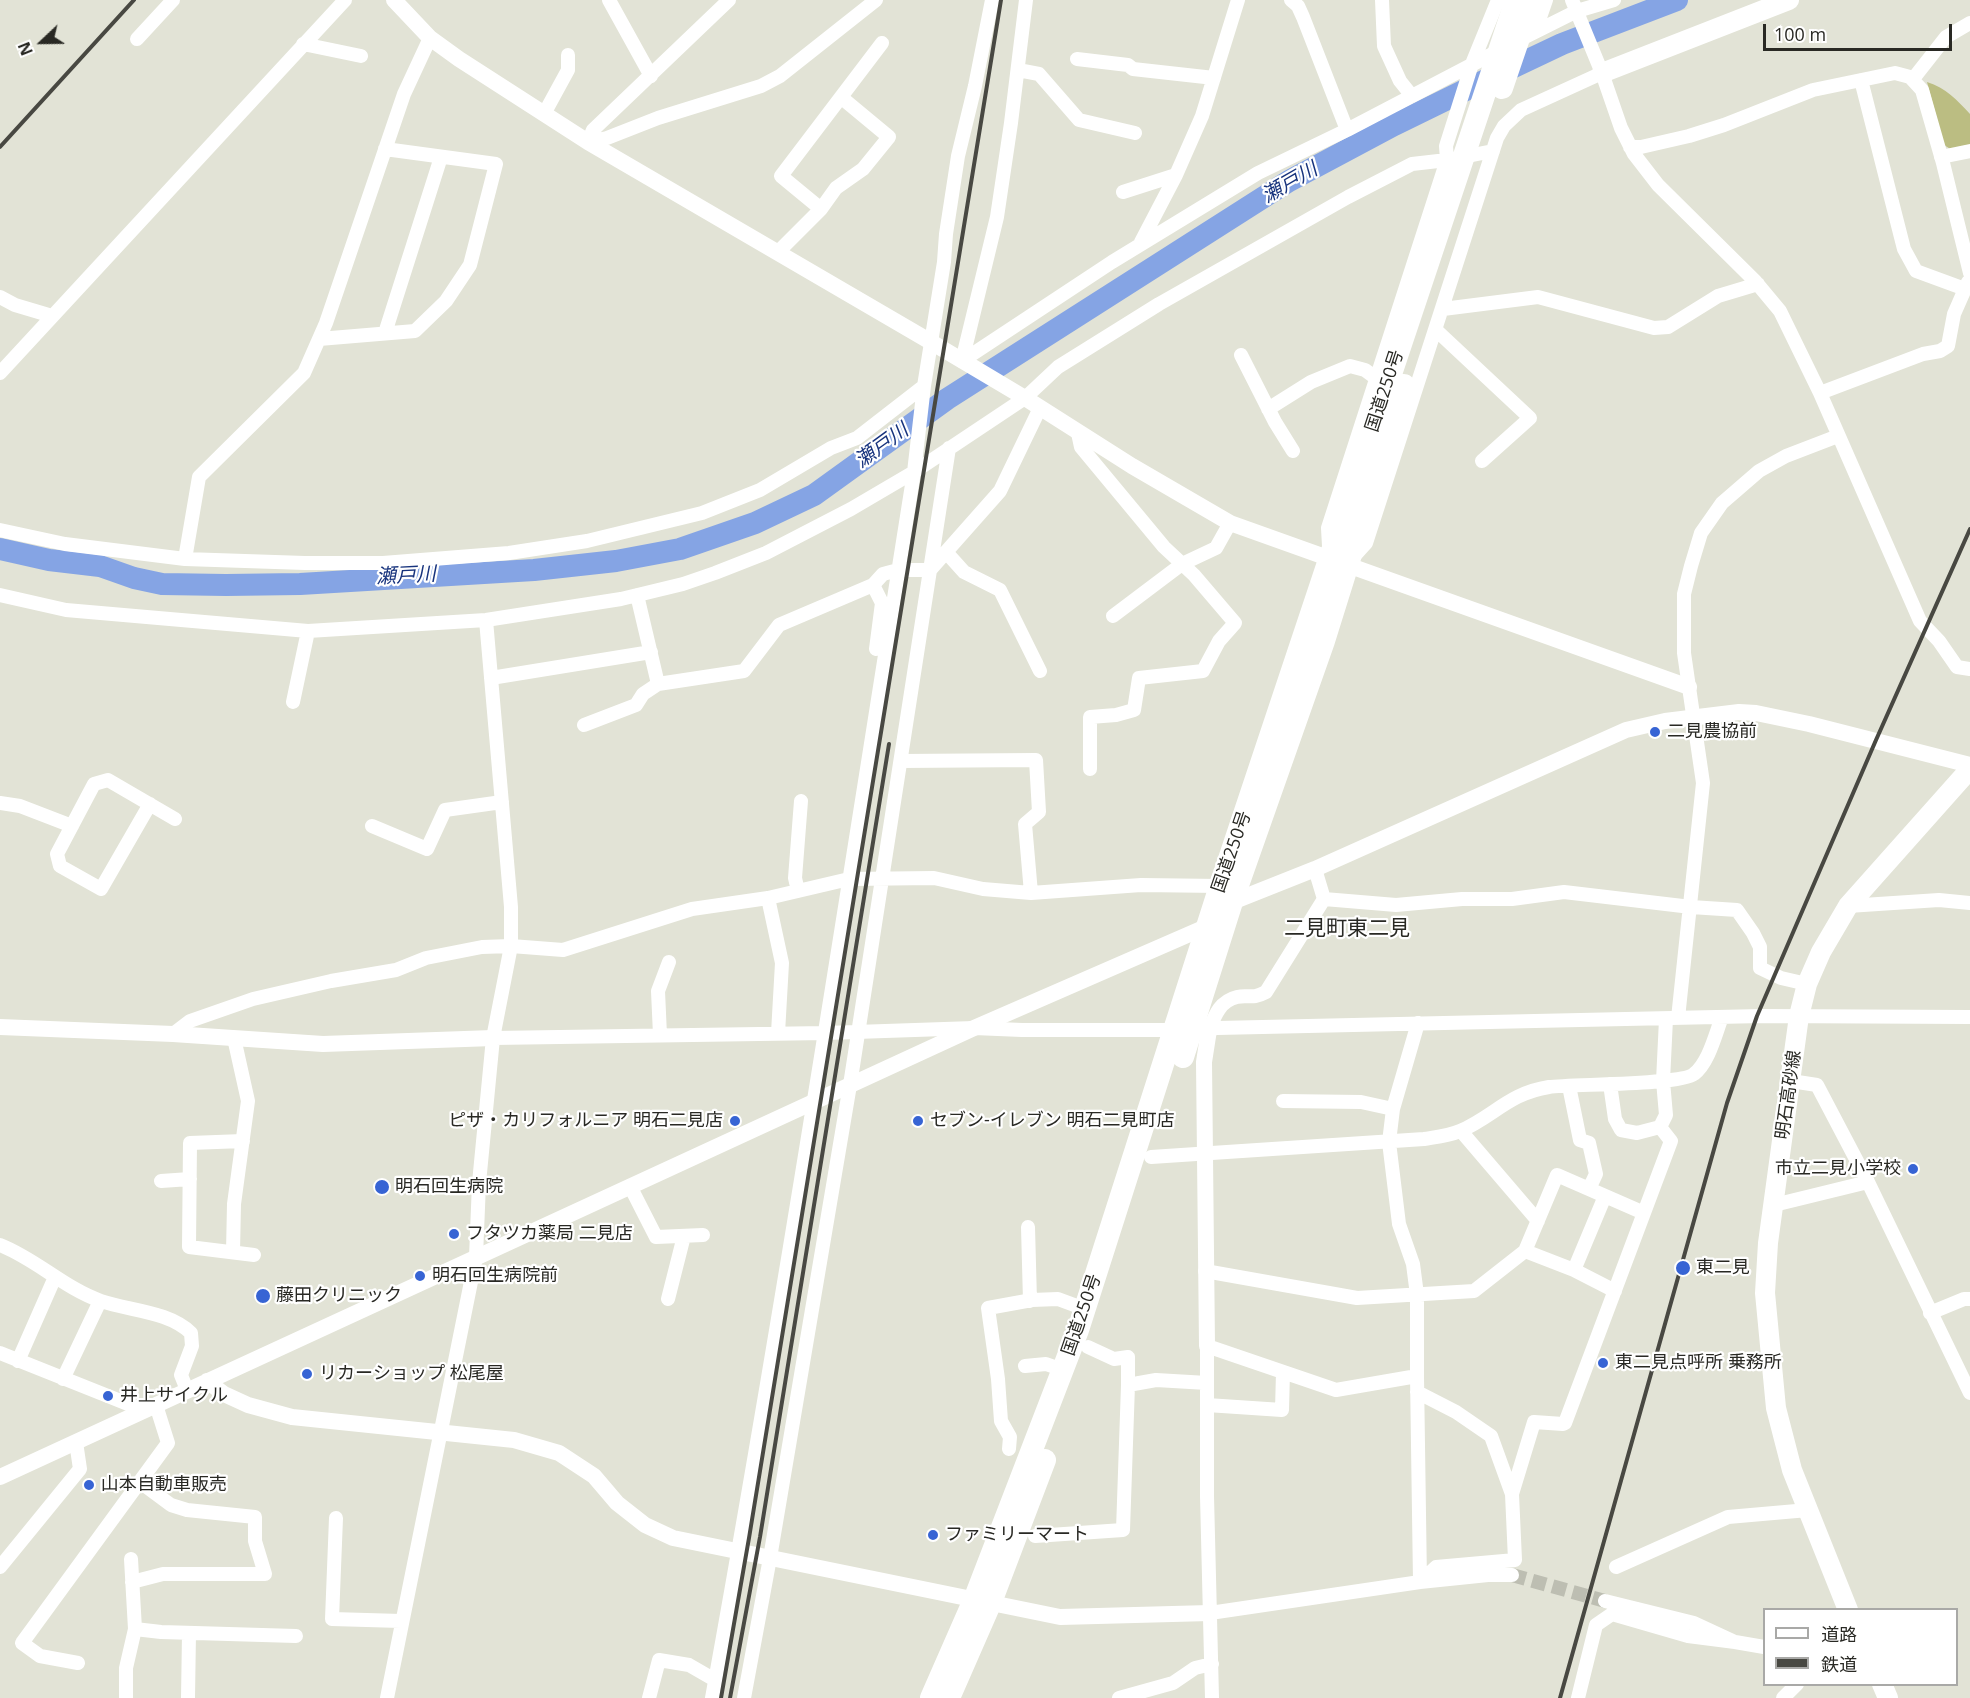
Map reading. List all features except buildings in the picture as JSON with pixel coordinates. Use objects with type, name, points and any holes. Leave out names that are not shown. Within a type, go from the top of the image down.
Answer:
[{"type":"highway","name":"国道250号","points":[[1430,314],[1516,0]]},
{"type":"highway","name":"国道250号","points":[[931,1698],[983,1601],[1088,1347],[1192,1030],[1226,894],[1324,641],[1339,561],[1430,314],[1532,0]]},
{"type":"highway","name":"国道250号","points":[[949,1698],[1085,1309],[1192,1030],[1208,926],[1226,894]]},
{"type":"main road","points":[[1601,70],[1788,0]]},
{"type":"main road","name":"明石高砂線","points":[[1847,1608],[1792,1470],[1776,1408],[1765,1293],[1768,1243],[1799,1016],[1807,984],[1821,952],[1848,906],[1970,767]]},
{"type":"street","points":[[137,39],[172,0]]},
{"type":"street","points":[[0,373],[345,0]]},
{"type":"street","points":[[394,0],[430,38],[485,77],[588,142],[932,342],[1078,433],[1230,523],[1689,687]]},
{"type":"street","points":[[610,0],[651,76]]},
{"type":"street","points":[[588,142],[593,130],[729,0]]},
{"type":"street","points":[[588,142],[607,138],[658,118],[762,86],[780,76],[876,0]]},
{"type":"street","points":[[712,1698],[826,1033],[914,472],[924,386],[958,156],[992,0]]},
{"type":"street","points":[[1140,244],[1176,176],[1202,116],[1238,0]]},
{"type":"street","points":[[1292,0],[1303,17],[1347,130]]},
{"type":"street","points":[[1382,0],[1384,46],[1400,81],[1412,96]]},
{"type":"street","points":[[1339,561],[1328,528],[1447,153],[1472,64],[1498,0]]},
{"type":"street","points":[[1534,32],[1546,0]]},
{"type":"street","points":[[962,361],[1140,244],[1258,173],[1347,130],[1534,32],[1575,6],[1614,0]]},
{"type":"street","points":[[962,361],[997,218],[1027,2]]},
{"type":"street","points":[[1575,6],[1630,147],[1658,185],[1758,284],[1780,311],[1820,393],[1920,621],[1939,641],[1957,667],[1970,669]]},
{"type":"street","points":[[1913,79],[1946,37],[1970,23]]},
{"type":"street","points":[[185,559],[199,477],[304,373],[319,339],[404,94],[430,38]]},
{"type":"street","points":[[821,209],[781,176],[882,43]]},
{"type":"street","points":[[303,45],[361,56]]},
{"type":"street","points":[[544,114],[568,70],[567,55]]},
{"type":"street","points":[[1077,59],[1128,65],[1133,69],[1214,78]]},
{"type":"street","points":[[1018,70],[1039,74],[1079,120],[1136,133]]},
{"type":"street","points":[[1430,314],[1504,126],[1521,110],[1601,70]]},
{"type":"street","points":[[1630,147],[1641,147],[1689,136],[1724,125],[1813,90],[1894,73],[1913,79],[1922,90],[1941,157],[1963,215],[1968,280],[1954,314],[1948,346],[1940,351],[1923,354],[1820,393]]},
{"type":"street","points":[[1861,80],[1909,261],[1916,271],[1968,280]]},
{"type":"street","points":[[778,252],[821,209],[836,188],[863,168],[889,137],[842,98]]},
{"type":"street","points":[[319,339],[415,331],[446,301],[470,266],[496,164],[385,149]]},
{"type":"street","points":[[1941,157],[1970,151]]},
{"type":"street","points":[[0,595],[66,610],[308,631],[486,620],[637,595],[715,573],[766,554],[851,509],[914,472],[1025,398],[1058,367],[1159,304],[1281,234],[1412,164],[1447,153],[1492,152]]},
{"type":"street","points":[[385,333],[441,157]]},
{"type":"street","points":[[1123,192],[1176,176]]},
{"type":"street","points":[[1430,314],[1538,297],[1654,328],[1668,327],[1718,296],[1758,284]]},
{"type":"street","points":[[0,297],[15,305],[52,316]]},
{"type":"street","points":[[1954,314],[1970,307]]},
{"type":"street","points":[[1430,314],[1530,418],[1482,461]]},
{"type":"street","points":[[1241,355],[1268,409],[1293,451]]},
{"type":"street","points":[[1268,409],[1311,382],[1350,366],[1365,370],[1376,378]]},
{"type":"street","points":[[0,530],[65,544],[185,559],[305,563],[383,563],[509,553],[587,541],[702,513],[760,490],[831,448],[857,438],[924,386]]},
{"type":"street","points":[[584,725],[636,705],[643,694],[658,684],[744,671],[779,625],[873,585],[883,574],[898,570],[930,570],[1000,491],[1040,408]]},
{"type":"street","points":[[1078,433],[1081,447],[1164,547],[1235,622],[1219,641],[1203,670],[1139,678],[1134,710],[1116,715],[1090,717],[1090,769]]},
{"type":"street","points":[[1660,1127],[1666,1115],[1663,1081],[1691,907],[1703,783],[1684,653],[1684,594],[1701,533],[1722,503],[1759,471],[1786,456],[1838,436]]},
{"type":"street","points":[[744,1698],[850,1085],[949,448]]},
{"type":"street","points":[[1113,616],[1182,564],[1216,548],[1230,523]]},
{"type":"street","points":[[946,552],[964,572],[1000,590],[1040,671]]},
{"type":"street","points":[[873,585],[882,603],[876,653]]},
{"type":"street","points":[[637,595],[658,684]]},
{"type":"street","points":[[387,1698],[476,1257],[478,1183],[494,1038],[511,946],[511,907],[486,620]]},
{"type":"street","points":[[293,702],[308,631]]},
{"type":"street","points":[[491,678],[651,652]]},
{"type":"street","points":[[173,1034],[190,1021],[253,999],[396,969],[426,958],[482,947],[511,946],[563,950],[692,909],[768,898],[849,879],[934,878],[983,889],[1031,893],[1141,885],[1226,894],[1315,868],[1601,740],[1647,724],[1739,712],[1756,712],[1832,729],[1970,767]]},
{"type":"street","points":[[901,761],[1036,760],[1039,812],[1025,824],[1031,893]]},
{"type":"street","points":[[150,804],[100,889],[60,866],[57,854],[94,784],[108,780],[150,804],[175,819]]},
{"type":"street","points":[[798,891],[795,878],[801,801]]},
{"type":"street","points":[[0,802],[20,806],[72,826]]},
{"type":"street","points":[[372,826],[427,849],[445,810],[502,802]]},
{"type":"street","points":[[1192,1030],[1219,1007],[1238,997],[1256,998],[1266,992],[1324,899],[1315,868]]},
{"type":"street","points":[[1324,899],[1396,905],[1462,898],[1512,899],[1564,892],[1691,907],[1737,909],[1754,933],[1760,947],[1760,968],[1781,978],[1807,984]]},
{"type":"street","points":[[768,898],[782,963],[778,1033]]},
{"type":"street","points":[[1848,906],[1939,900],[1970,903]]},
{"type":"street","points":[[0,1477],[974,1028],[1208,926]]},
{"type":"street","points":[[660,1035],[658,991],[669,962]]},
{"type":"street","points":[[1151,1157],[1389,1142],[1448,1136],[1461,1131],[1526,1091],[1569,1086],[1663,1081],[1692,1076],[1703,1064],[1722,1017]]},
{"type":"street","points":[[0,1027],[173,1034],[323,1044],[974,1028],[1192,1030],[1722,1017],[1970,1017]]},
{"type":"street","points":[[1418,1023],[1393,1109],[1389,1142],[1399,1224],[1413,1264],[1417,1295],[1420,1582]]},
{"type":"street","points":[[1192,1030],[1204,1062],[1203,1153],[1212,1698]]},
{"type":"street","points":[[233,1252],[234,1204],[248,1101],[234,1038]]},
{"type":"street","points":[[1791,1081],[1817,1085],[1868,1182],[1970,1393]]},
{"type":"street","points":[[1610,1084],[1615,1119],[1621,1130],[1637,1132],[1660,1127]]},
{"type":"street","points":[[1569,1086],[1580,1140],[1589,1143],[1596,1174],[1589,1189]]},
{"type":"street","points":[[1283,1101],[1361,1102],[1393,1109]]},
{"type":"street","points":[[1512,1494],[1534,1422],[1565,1423],[1671,1141],[1660,1127]]},
{"type":"street","points":[[1461,1131],[1538,1221]]},
{"type":"street","points":[[243,1141],[190,1143],[189,1247],[254,1255]]},
{"type":"street","points":[[1205,1271],[1357,1298],[1474,1292],[1525,1251],[1557,1174],[1644,1213]]},
{"type":"street","points":[[161,1181],[190,1179]]},
{"type":"street","points":[[1774,1205],[1868,1182]]},
{"type":"street","points":[[630,1186],[656,1237],[703,1235]]},
{"type":"street","points":[[1574,1270],[1605,1196]]},
{"type":"street","points":[[1028,1227],[1030,1301]]},
{"type":"street","points":[[668,1299],[684,1236]]},
{"type":"street","points":[[0,1245],[14,1251],[63,1284],[100,1301],[182,1324],[191,1333],[192,1346],[181,1375],[187,1390]]},
{"type":"street","points":[[1525,1251],[1574,1270],[1615,1291]]},
{"type":"street","points":[[18,1361],[55,1277]]},
{"type":"street","points":[[1009,1449],[1010,1437],[1001,1421],[998,1379],[988,1308],[1058,1299],[1085,1309]]},
{"type":"street","points":[[1930,1313],[1964,1299],[1970,1299]]},
{"type":"street","points":[[63,1378],[100,1301]]},
{"type":"street","points":[[1207,1346],[1335,1390],[1417,1376]]},
{"type":"street","points":[[1035,1536],[1123,1530],[1128,1357],[1114,1359],[1088,1347]]},
{"type":"street","points":[[0,1353],[149,1408],[168,1443],[22,1643],[40,1656],[78,1663]]},
{"type":"street","points":[[1025,1366],[1046,1364],[1063,1370]]},
{"type":"street","points":[[1207,1405],[1282,1410],[1283,1372]]},
{"type":"street","points":[[1128,1385],[1156,1380],[1207,1383]]},
{"type":"street","points":[[207,1381],[224,1394],[248,1405],[291,1417],[514,1440],[559,1453],[594,1476],[617,1503],[645,1525],[673,1538],[1060,1617],[1210,1613],[1420,1582],[1488,1575],[1512,1575]]},
{"type":"street","points":[[1418,1392],[1456,1412],[1491,1436],[1512,1494],[1515,1560],[1436,1567],[1420,1582]]},
{"type":"street","points":[[0,1567],[80,1469],[76,1442]]},
{"type":"street","points":[[132,1582],[163,1574],[265,1574],[255,1541],[255,1517],[187,1510],[171,1505],[140,1482]]},
{"type":"street","points":[[1616,1567],[1728,1517],[1808,1510]]},
{"type":"street","points":[[336,1518],[332,1618],[401,1621]]},
{"type":"street","points":[[126,1698],[126,1668],[135,1629],[131,1559]]},
{"type":"street","points":[[1605,1601],[1695,1623],[1735,1641]]},
{"type":"street","points":[[1578,1698],[1596,1625],[1612,1614],[1688,1636],[1763,1647]]},
{"type":"street","points":[[135,1629],[189,1633],[280,1628],[296,1636]]},
{"type":"street","points":[[188,1698],[189,1633]]},
{"type":"street","points":[[649,1698],[659,1660],[688,1665],[715,1680]]},
{"type":"street","points":[[1119,1698],[1173,1683],[1195,1668],[1212,1664]]},
{"type":"street","points":[[1783,1698],[1795,1686]]},
{"type":"green space","points":[[1927,82],[1946,91],[1970,114],[1970,146],[1952,150],[1944,145]]},
{"type":"waterway","name":"瀬戸川","points":[[0,549],[49,560],[100,566],[134,578],[162,584],[226,585],[300,584],[534,570],[616,561],[680,549],[755,523],[814,495],[947,399],[1289,181],[1394,125],[1562,44],[1677,0]]},
{"type":"tunnel","points":[[1512,1575],[1605,1601]]},
{"type":"railway","points":[[0,147],[134,0]]},
{"type":"railway","points":[[721,1698],[1001,0]]},
{"type":"railway","points":[[1560,1698],[1727,1103],[1757,1016],[1970,529]]},
{"type":"railway","points":[[730,1698],[760,1537],[889,744]]},
{"type":"place","name":"二見農協前","points":[[1655,732]]},
{"type":"place","name":"ピザ・カリフォルニア 明石二見店","points":[[735,1121]]},
{"type":"place","name":"セブン-イレブン 明石二見町店","points":[[918,1121]]},
{"type":"place","name":"市立二見小学校","points":[[1913,1169]]},
{"type":"place","name":"明石回生病院","points":[[382,1187]]},
{"type":"place","name":"フタツカ薬局 二見店","points":[[454,1234]]},
{"type":"place","name":"東二見","points":[[1683,1268]]},
{"type":"place","name":"明石回生病院前","points":[[420,1276]]},
{"type":"place","name":"藤田クリニック","points":[[263,1296]]},
{"type":"place","name":"東二見点呼所 乗務所","points":[[1603,1363]]},
{"type":"place","name":"リカーショップ 松尾屋","points":[[307,1374]]},
{"type":"place","name":"井上サイクル","points":[[108,1396]]},
{"type":"place","name":"山本自動車販売","points":[[89,1485]]},
{"type":"place","name":"ファミリーマート","points":[[933,1535]]},
{"type":"district","name":"二見町東二見","points":[[1347,929]]}]
